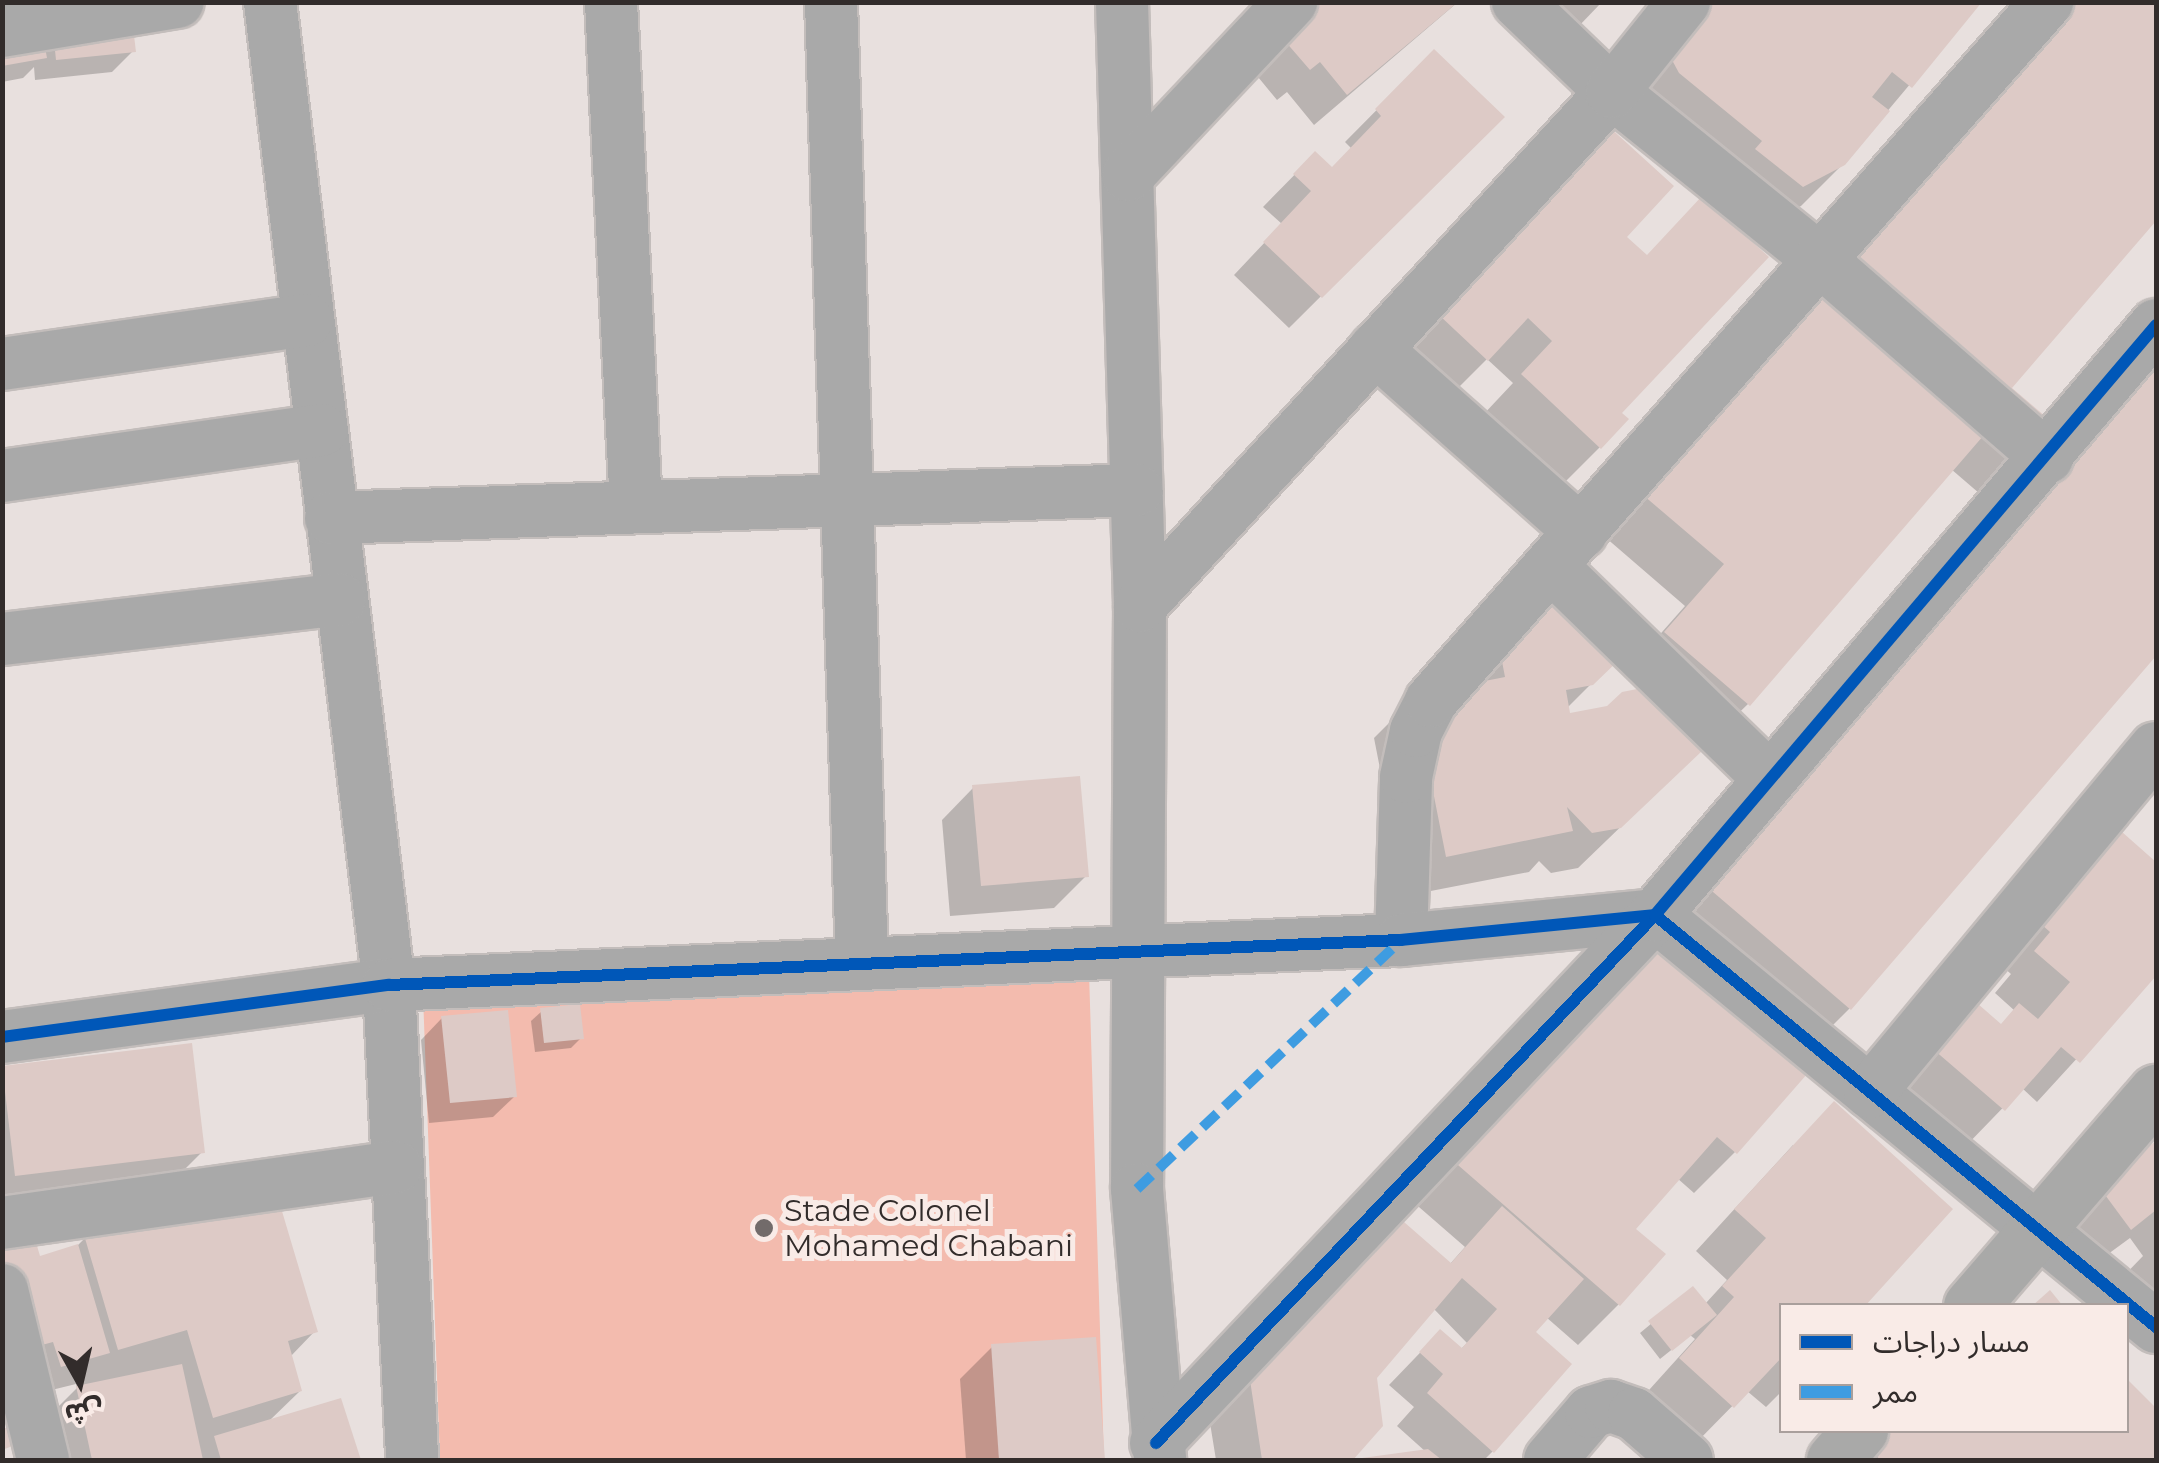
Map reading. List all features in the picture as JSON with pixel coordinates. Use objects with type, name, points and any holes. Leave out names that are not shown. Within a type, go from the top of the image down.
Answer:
[{"type":"street","points":[[2,31],[178,2]]},
{"type":"street","points":[[270,2],[389,985],[412,1460]]},
{"type":"street","points":[[611,2],[636,507]]},
{"type":"street","points":[[831,2],[862,963]]},
{"type":"street","points":[[1122,2],[1140,606],[1137,1189],[1158,1452]]},
{"type":"street","points":[[1128,175],[1291,2]]},
{"type":"street","points":[[1518,2],[1612,92],[1820,260],[2047,457]]},
{"type":"street","points":[[1140,606],[1612,92],[1684,2]]},
{"type":"street","points":[[1402,940],[1406,777],[1416,731],[1431,701],[2047,2]]},
{"type":"street","points":[[2,364],[307,320]]},
{"type":"street","points":[[1158,1452],[1655,915],[2156,325]]},
{"type":"street","points":[[1376,349],[1566,549],[1770,779]]},
{"type":"street","points":[[2,476],[322,430]]},
{"type":"street","points":[[330,518],[1137,490]]},
{"type":"street","points":[[2,638],[340,599]]},
{"type":"street","points":[[1870,1092],[2152,764]]},
{"type":"street","points":[[2,1037],[389,985],[1402,940],[1655,915],[2126,1303]]},
{"type":"street","points":[[1974,1303],[2156,1092]]},
{"type":"street","points":[[2,1222],[396,1167]]},
{"type":"street","points":[[2,1290],[42,1460]]},
{"type":"street","points":[[2129,1306],[2156,1327]]},
{"type":"street","points":[[1550,1460],[1591,1412],[1611,1406],[1634,1414],[1686,1460]]},
{"type":"street","points":[[1834,1460],[1857,1433]]},
{"type":"shaded area","name":"Stade Colonel Mohamed Chabani","points":[[1089,972],[1104,1460],[440,1460],[423,995]]},
{"type":"building","points":[[50,2],[130,2],[136,52],[56,60]]},
{"type":"building","points":[[1315,2],[1458,2],[1347,95],[1320,62],[1310,70],[1278,33]]},
{"type":"building","points":[[1690,2],[1982,2],[1912,88],[1892,72],[1872,97],[1890,111],[1845,165],[1803,187],[1755,149],[1762,141],[1679,73],[1658,34]]},
{"type":"building","points":[[2068,2],[2156,2],[2156,221],[2012,388],[2067,435],[2156,331],[2156,656],[1851,1010],[1692,874],[2040,470],[1990,428],[1750,706],[1664,632],[1724,564],[1643,495]]},
{"type":"building","points":[[37,3],[47,58],[2,66],[2,9]]},
{"type":"building","points":[[1434,49],[1505,117],[1322,298],[1263,242],[1311,191],[1293,174],[1315,151],[1332,167],[1381,116],[1375,109]]},
{"type":"building","points":[[1595,114],[1674,186],[1627,237],[1647,255],[1702,196],[1769,257],[1622,413],[1629,419],[1601,449],[1521,374],[1552,341],[1528,318],[1488,361],[1422,299]]},
{"type":"building","points":[[1561,593],[1622,657],[1593,685],[1566,690],[1570,713],[1607,706],[1622,692],[1673,682],[1722,732],[1621,828],[1592,833],[1567,807],[1573,831],[1446,857],[1414,695],[1505,677],[1500,651]]},
{"type":"building","points":[[1080,776],[1089,877],[981,886],[972,785]]},
{"type":"building","points":[[2096,809],[2156,862],[2156,976],[2080,1063],[2061,1047],[2005,1111],[1912,1031],[1954,983],[2001,1024],[2019,1003],[2038,1019],[2070,982],[2034,951],[2050,932],[2033,917]]},
{"type":"building","points":[[1647,920],[1815,1065],[1737,1154],[1717,1137],[1636,1229],[1666,1254],[1620,1306],[1443,1152]]},
{"type":"building","points":[[580,1004],[584,1039],[544,1043],[540,1008]]},
{"type":"building","points":[[508,1010],[517,1097],[450,1103],[441,1016]]},
{"type":"building","points":[[192,1043],[205,1153],[15,1176],[2,1066]]},
{"type":"building","points":[[1834,1101],[1953,1209],[1868,1303],[1779,1303],[1779,1360],[1734,1408],[1679,1358],[1734,1297],[1722,1286],[1766,1238],[1734,1209]]},
{"type":"building","points":[[2156,1141],[2156,1210],[2131,1230],[2097,1184]]},
{"type":"building","points":[[273,1181],[318,1332],[288,1341],[302,1391],[213,1418],[187,1330],[118,1350],[84,1235]]},
{"type":"building","points":[[1502,1206],[1584,1279],[1536,1332],[1572,1364],[1494,1453],[1427,1393],[1443,1374],[1419,1352],[1440,1329],[1462,1348],[1497,1309],[1462,1278],[1377,1378],[1383,1426],[1353,1460],[1262,1460],[1250,1380],[1382,1225],[1404,1222],[1451,1263]]},
{"type":"building","points":[[28,1215],[40,1256],[78,1244],[110,1353],[61,1367],[53,1342],[27,1349],[2,1265],[2,1223]]},
{"type":"building","points":[[1693,1286],[1717,1315],[1672,1351],[1648,1321]]},
{"type":"building","points":[[2050,1290],[2061,1303],[2035,1303]]},
{"type":"building","points":[[1096,1337],[1105,1460],[999,1460],[991,1344]]},
{"type":"building","points":[[182,1364],[203,1460],[92,1460],[76,1386]]},
{"type":"building","points":[[2129,1381],[2156,1408],[2156,1460],[1880,1460],[1869,1447],[1885,1433],[2129,1433]]},
{"type":"building","points":[[341,1398],[361,1460],[221,1460],[214,1436]]},
{"type":"building","points":[[9,1427],[15,1445],[2,1450],[2,1429]]},
{"type":"building","points":[[1428,1449],[1442,1460],[1362,1460],[1362,1458]]},
{"type":"marked path","points":[[1137,1189],[1401,940]]},
{"type":"cycle path","points":[[1156,1443],[1655,915],[2156,325]]},
{"type":"cycle path","points":[[2,1037],[389,985],[1401,940],[1655,915],[2127,1303]]},
{"type":"cycle path","points":[[2129,1305],[2156,1327]]},
{"type":"place","name":"Stade Colonel Mohamed Chabani","points":[[764,1228]]}]
